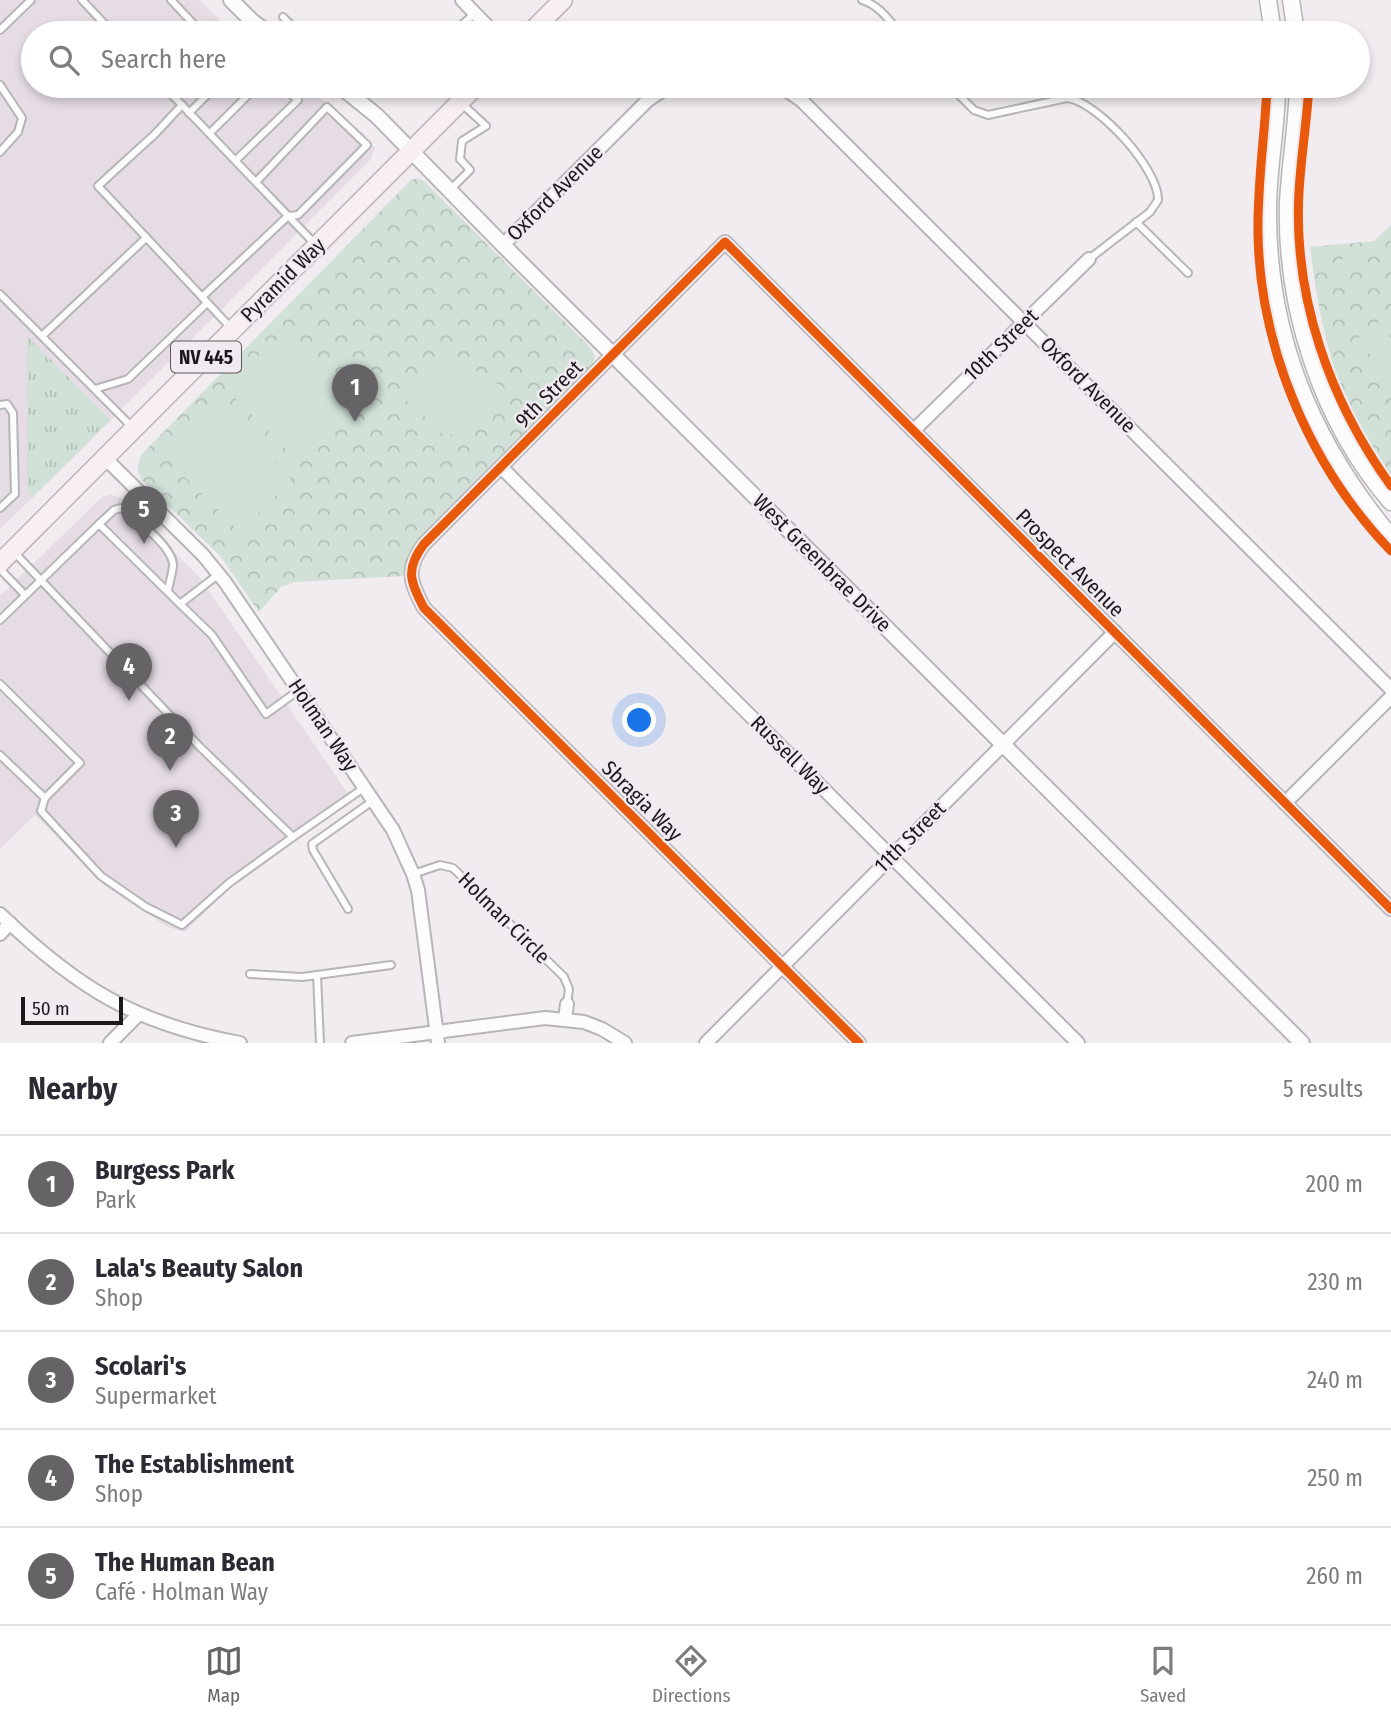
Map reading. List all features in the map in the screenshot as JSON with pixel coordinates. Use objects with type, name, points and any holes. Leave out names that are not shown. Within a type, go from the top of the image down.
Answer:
[{"type":"main road","points":[[542,21],[563,0]]},
{"type":"main road","points":[[1268,0],[1271,21]]},
{"type":"main road","points":[[1291,0],[1294,21]]},
{"type":"main road","name":"Pyramid Way","points":[[6,557],[464,98]]},
{"type":"main road","points":[[1276,98],[1269,179],[1268,237],[1272,283],[1286,349],[1309,410],[1327,447],[1347,480],[1391,537]]},
{"type":"main road","points":[[1297,98],[1288,206],[1293,278],[1299,312],[1317,373],[1335,415],[1365,467],[1391,502]]},
{"type":"street","points":[[462,0],[483,21]]},
{"type":"street","points":[[236,2],[255,21]]},
{"type":"street","name":"West Greenbrae Drive","points":[[358,98],[1302,1043]]},
{"type":"street","name":"Oxford Avenue","points":[[503,245],[651,98]]},
{"type":"street","name":"Oxford Avenue","points":[[798,98],[1391,689]]},
{"type":"street","name":"9th Street","points":[[411,577],[414,559],[424,544],[725,242]]},
{"type":"street","name":"Prospect Avenue","points":[[725,242],[1391,909]]},
{"type":"street","name":"10th Street","points":[[913,431],[1089,260]]},
{"type":"street","name":"Holman Way","points":[[106,459],[219,574],[374,800],[401,845],[414,874],[438,1037]]},
{"type":"street","name":"Russell Way","points":[[501,467],[1078,1043]]},
{"type":"street","name":"Sbragia Way","points":[[411,577],[424,608],[859,1043]]},
{"type":"street","name":"11th Street","points":[[706,1043],[1115,632]]},
{"type":"street","points":[[1285,803],[1391,698]]},
{"type":"street","points":[[0,914],[66,973],[96,992],[173,1028],[240,1043]]},
{"type":"street","points":[[0,934],[10,923]]},
{"type":"street","points":[[565,1019],[567,1004]]},
{"type":"street","points":[[110,1043],[139,1014]]},
{"type":"street","points":[[352,1043],[438,1037],[545,1018],[565,1019],[602,1029],[625,1043]]},
{"type":"lane","points":[[0,30],[31,0]]},
{"type":"lane","points":[[82,0],[102,21]]},
{"type":"lane","points":[[171,0],[191,21]]},
{"type":"lane","points":[[862,0],[873,2],[890,21]]},
{"type":"lane","points":[[466,21],[475,13]]},
{"type":"lane","points":[[283,17],[287,21]]},
{"type":"lane","points":[[0,152],[18,132],[22,118],[2,90]]},
{"type":"lane","points":[[175,98],[316,246]]},
{"type":"lane","points":[[189,113],[204,98]]},
{"type":"lane","points":[[210,133],[245,98]]},
{"type":"lane","points":[[236,160],[298,100],[296,98]]},
{"type":"lane","points":[[962,98],[974,110],[988,115],[1067,98],[1074,99],[1093,108],[1141,158],[1156,186],[1158,200],[1155,207],[1089,260]]},
{"type":"lane","points":[[450,190],[470,170],[460,159],[462,141],[486,126],[460,102]]},
{"type":"lane","points":[[182,105],[156,134],[98,187],[233,331]]},
{"type":"lane","points":[[202,297],[288,216],[298,215],[368,145],[327,107],[256,182]]},
{"type":"lane","points":[[1136,222],[1188,273]]},
{"type":"lane","points":[[42,336],[146,237]]},
{"type":"lane","points":[[0,294],[134,429]]},
{"type":"lane","points":[[95,389],[128,379],[207,303]]},
{"type":"lane","points":[[0,405],[7,404],[13,413],[15,494],[0,508]]},
{"type":"lane","points":[[0,620],[114,510],[121,508],[170,552],[173,566],[168,591]]},
{"type":"lane","points":[[99,524],[212,635],[266,714],[299,690]]},
{"type":"lane","points":[[6,557],[40,580],[200,747],[293,838]]},
{"type":"lane","points":[[0,569],[25,595]]},
{"type":"lane","points":[[180,604],[219,574]]},
{"type":"lane","points":[[0,684],[80,762],[45,798],[41,811],[101,876],[146,907],[182,925],[229,883],[365,787]]},
{"type":"lane","points":[[0,755],[45,798]]},
{"type":"lane","points":[[348,909],[312,844],[374,800]]},
{"type":"lane","name":"Holman Circle","points":[[414,874],[440,865],[453,868],[564,977],[569,989],[567,1004]]},
{"type":"lane","points":[[250,974],[303,977],[391,965]]},
{"type":"lane","points":[[317,975],[320,1043]]},
{"type":"shaded area","points":[[0,0],[200,0],[220,21],[21,21],[21,98],[320,98],[363,133],[375,148],[371,159],[111,420],[27,337],[27,487],[32,498],[0,529]]},
{"type":"shaded area","points":[[109,494],[121,498],[200,578],[353,801],[235,883],[185,932],[168,927],[106,887],[35,815],[0,849],[0,596],[101,498]]},
{"type":"green space","points":[[418,178],[588,345],[595,356],[593,365],[420,538],[407,557],[403,576],[294,582],[281,587],[259,612],[220,556],[142,480],[138,470],[139,461],[142,454],[411,180]]},
{"type":"green space","points":[[1391,225],[1391,477],[1358,427],[1334,368],[1319,307],[1310,247],[1374,241]]},
{"type":"green space","points":[[1350,251],[1361,262],[1340,283],[1330,273]]},
{"type":"green space","points":[[1378,322],[1391,338],[1389,378],[1357,339]]},
{"type":"green space","points":[[27,336],[111,420],[32,498],[27,487]]},
{"type":"green space","points":[[273,341],[286,341],[354,406],[298,461],[233,396],[230,389],[232,382]]},
{"type":"green space","points":[[452,360],[474,369],[510,392],[463,435],[443,434],[400,394],[421,373]]},
{"type":"green space","points":[[212,400],[292,480],[240,532],[160,452]]},
{"type":"cycle path","points":[[1266,98],[1258,234],[1268,321],[1295,405],[1314,445],[1362,518],[1391,551]]},
{"type":"cycle path","points":[[1308,98],[1299,192],[1299,232],[1309,309],[1320,347],[1350,419],[1391,486]]},
{"type":"cycle path","points":[[859,1043],[424,608],[413,583],[412,568],[424,544],[725,242],[1391,909]]},
{"type":"place","name":"Burgess Park","points":[[355,422]]},
{"type":"place","name":"The Human Bean","points":[[144,544]]},
{"type":"place","name":"The Establishment","points":[[129,701]]},
{"type":"place","name":"Lala's Beauty Salon","points":[[170,771]]},
{"type":"place","name":"Scolari's","points":[[176,848]]}]
